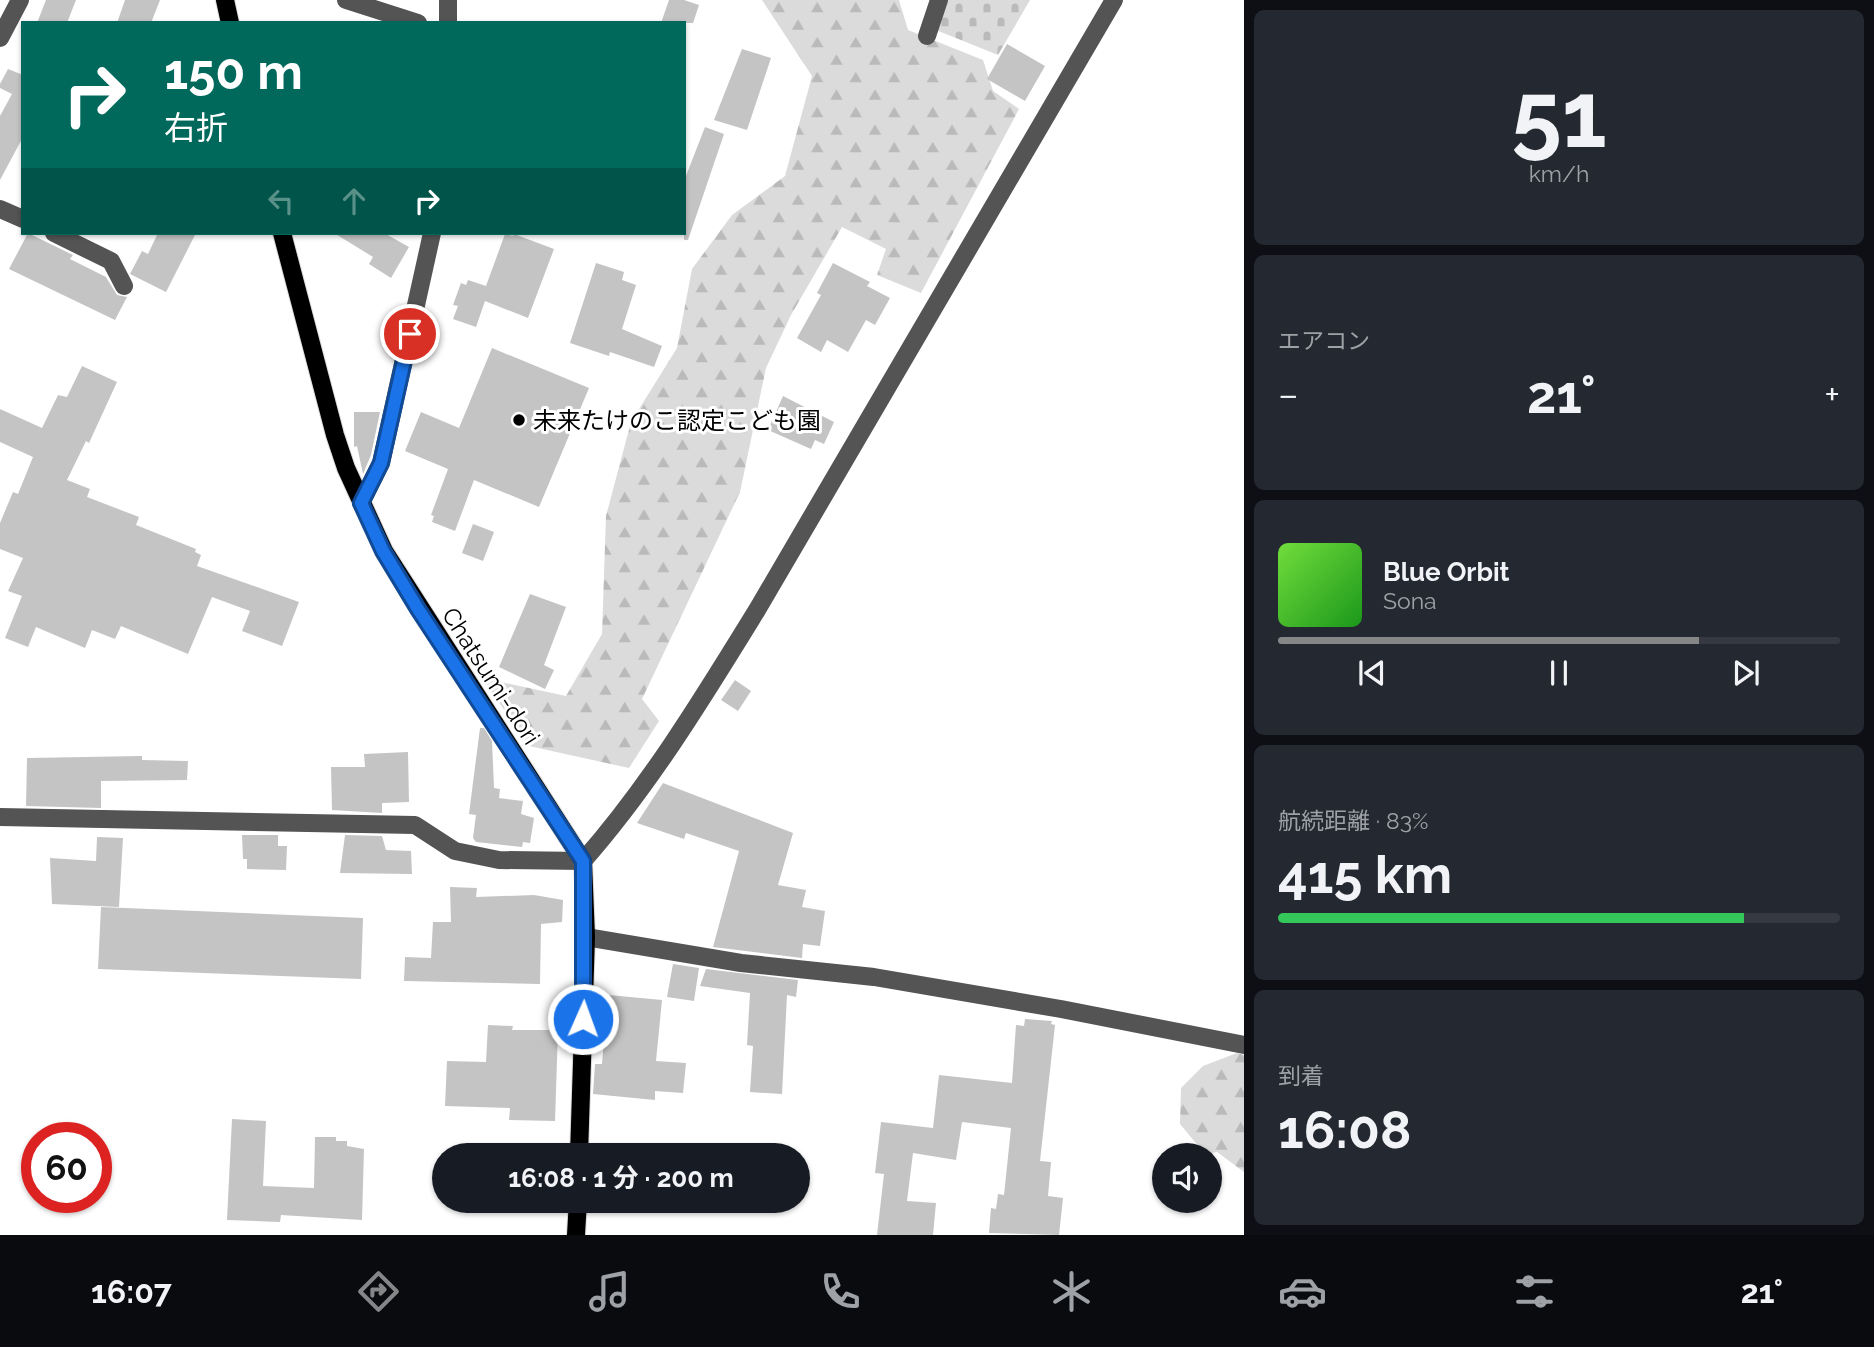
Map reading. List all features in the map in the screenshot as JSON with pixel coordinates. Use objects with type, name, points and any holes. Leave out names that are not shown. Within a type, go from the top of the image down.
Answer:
[{"type":"main road","points":[[225,0],[230,21]]},
{"type":"main road","name":"Chatsumi-dori","points":[[283,235],[335,435],[383,551],[583,861]]},
{"type":"main road","points":[[579,1143],[586,937],[583,861]]},
{"type":"main road","points":[[576,1235],[577,1213]]},
{"type":"street","points":[[0,38],[20,0]]},
{"type":"street","points":[[346,0],[412,21]]},
{"type":"street","points":[[448,0],[448,21]]},
{"type":"street","points":[[927,36],[939,0]]},
{"type":"street","points":[[0,817],[415,825],[455,851],[499,860],[583,861],[639,792],[744,632],[953,281],[1114,0]]},
{"type":"street","points":[[0,209],[21,218]]},
{"type":"street","points":[[58,235],[111,261],[124,286]]},
{"type":"street","points":[[361,503],[381,463],[432,235]]},
{"type":"street","points":[[586,937],[741,963],[874,977],[1061,1009],[1244,1045]]},
{"type":"green space","points":[[762,0],[899,0],[908,30],[983,60],[993,91],[1019,109],[921,293],[877,275],[886,249],[842,227],[791,315],[766,368],[740,492],[642,699],[659,721],[629,768],[529,746],[482,678],[566,696],[602,634],[606,516],[631,422],[677,348],[692,269],[732,215],[785,176],[812,76]]},
{"type":"green space","points":[[941,0],[1030,0],[998,55],[931,28]]},
{"type":"green space","points":[[1237,1053],[1244,1055],[1244,1172],[1222,1156],[1222,1143],[1196,1143],[1180,1124],[1181,1088],[1203,1066]]},
{"type":"building","points":[[46,0],[76,0],[68,21],[38,21]]},
{"type":"building","points":[[125,0],[160,0],[152,21],[118,21]]},
{"type":"building","points":[[669,0],[684,0],[699,5],[693,23],[662,21]]},
{"type":"building","points":[[1007,44],[1045,66],[1025,101],[987,79]]},
{"type":"building","points":[[742,49],[771,58],[747,130],[714,120]]},
{"type":"building","points":[[8,69],[21,74],[21,141],[0,180],[0,116],[12,94],[0,88]]},
{"type":"building","points":[[705,127],[724,134],[688,240],[684,240],[686,235],[686,176]]},
{"type":"building","points":[[27,235],[32,235],[73,255],[70,259],[106,277],[117,295],[127,297],[115,320],[9,269]]},
{"type":"building","points":[[157,235],[195,235],[166,292],[130,274],[142,251],[148,254]]},
{"type":"building","points":[[337,235],[388,235],[409,247],[391,278],[369,264],[373,257]]},
{"type":"building","points":[[505,235],[517,235],[554,249],[528,318],[485,301],[476,327],[453,319],[458,306],[453,305],[461,283],[466,285],[468,280],[486,286]]},
{"type":"building","points":[[596,263],[624,272],[622,280],[636,285],[622,329],[662,346],[654,367],[610,352],[609,356],[570,343]]},
{"type":"building","points":[[833,263],[870,282],[867,286],[890,298],[875,325],[866,320],[848,352],[827,340],[821,352],[797,338],[821,295],[817,293]]},
{"type":"building","name":"未来たけのこ認定こども園","points":[[492,348],[589,388],[539,507],[474,480],[455,531],[432,522],[434,516],[431,515],[448,469],[405,451],[421,412],[459,428]]},
{"type":"building","points":[[82,366],[117,382],[89,443],[86,441],[67,480],[90,489],[87,497],[139,517],[136,525],[196,549],[195,552],[201,555],[197,566],[299,602],[282,646],[242,631],[250,611],[212,597],[188,654],[121,626],[115,639],[92,630],[85,648],[36,627],[28,647],[5,638],[22,596],[8,591],[23,558],[0,549],[0,523],[13,492],[18,494],[33,457],[0,442],[0,409],[42,428],[58,395],[67,397]]},
{"type":"building","points":[[783,396],[834,422],[824,444],[815,440],[811,449],[768,430]]},
{"type":"building","points":[[354,412],[380,412],[371,455],[363,474],[357,446],[354,447]]},
{"type":"building","points":[[473,524],[494,532],[483,561],[462,553]]},
{"type":"building","points":[[530,594],[566,607],[544,665],[554,670],[545,689],[499,667]]},
{"type":"building","points":[[735,680],[751,691],[738,711],[721,700]]},
{"type":"building","points":[[480,728],[484,728],[492,741],[494,788],[500,789],[499,798],[523,801],[521,814],[534,818],[530,843],[523,842],[522,847],[476,842],[473,838],[476,815],[469,814]]},
{"type":"building","points":[[408,752],[409,802],[382,803],[382,813],[332,810],[331,767],[365,767],[364,754]]},
{"type":"building","points":[[142,756],[142,760],[188,761],[187,780],[101,781],[101,808],[26,806],[27,758]]},
{"type":"building","points":[[663,783],[793,833],[778,885],[806,890],[802,907],[825,911],[820,946],[803,944],[802,958],[713,947],[739,851],[686,833],[684,839],[637,823]]},
{"type":"building","points":[[242,835],[278,835],[278,846],[287,846],[286,870],[247,869],[247,859],[243,859]]},
{"type":"building","points":[[345,835],[382,836],[386,850],[411,851],[412,874],[340,873]]},
{"type":"building","points":[[97,837],[123,838],[119,907],[52,904],[50,858],[96,861]]},
{"type":"building","points":[[450,887],[477,888],[476,897],[534,895],[563,900],[562,922],[541,924],[540,984],[404,981],[405,957],[431,958],[433,922],[451,922]]},
{"type":"building","points":[[101,907],[363,918],[361,979],[98,969]]},
{"type":"building","points":[[673,964],[699,968],[694,1001],[667,997]]},
{"type":"building","points":[[706,969],[798,980],[796,997],[787,995],[782,1094],[750,1092],[753,1046],[747,1045],[750,993],[700,986]]},
{"type":"building","points":[[598,994],[662,1000],[656,1061],[686,1063],[683,1093],[655,1091],[655,1100],[593,1094],[595,1064],[602,1064],[605,1026],[596,1025]]},
{"type":"building","points":[[1025,1019],[1052,1021],[1051,1024],[1055,1025],[1040,1161],[1051,1162],[1048,1196],[1063,1198],[1059,1235],[989,1233],[991,1208],[996,1209],[998,1194],[1004,1195],[1011,1128],[962,1122],[956,1160],[913,1153],[907,1201],[936,1203],[933,1235],[877,1235],[884,1174],[875,1173],[881,1122],[933,1128],[939,1075],[1012,1083],[1016,1025],[1024,1026]]},
{"type":"building","points":[[488,1025],[513,1026],[512,1030],[558,1030],[555,1121],[509,1120],[510,1108],[445,1106],[447,1061],[486,1062]]},
{"type":"building","points":[[232,1119],[266,1121],[263,1186],[314,1188],[315,1137],[336,1137],[336,1141],[347,1141],[347,1146],[364,1149],[362,1220],[281,1215],[280,1222],[227,1220]]},
{"type":"place","name":"未来たけのこ認定こども園","points":[[519,420]]},
{"type":"route","points":[[410,334],[381,463],[361,503],[383,551],[418,609],[583,861],[586,937],[583,1019]]}]
